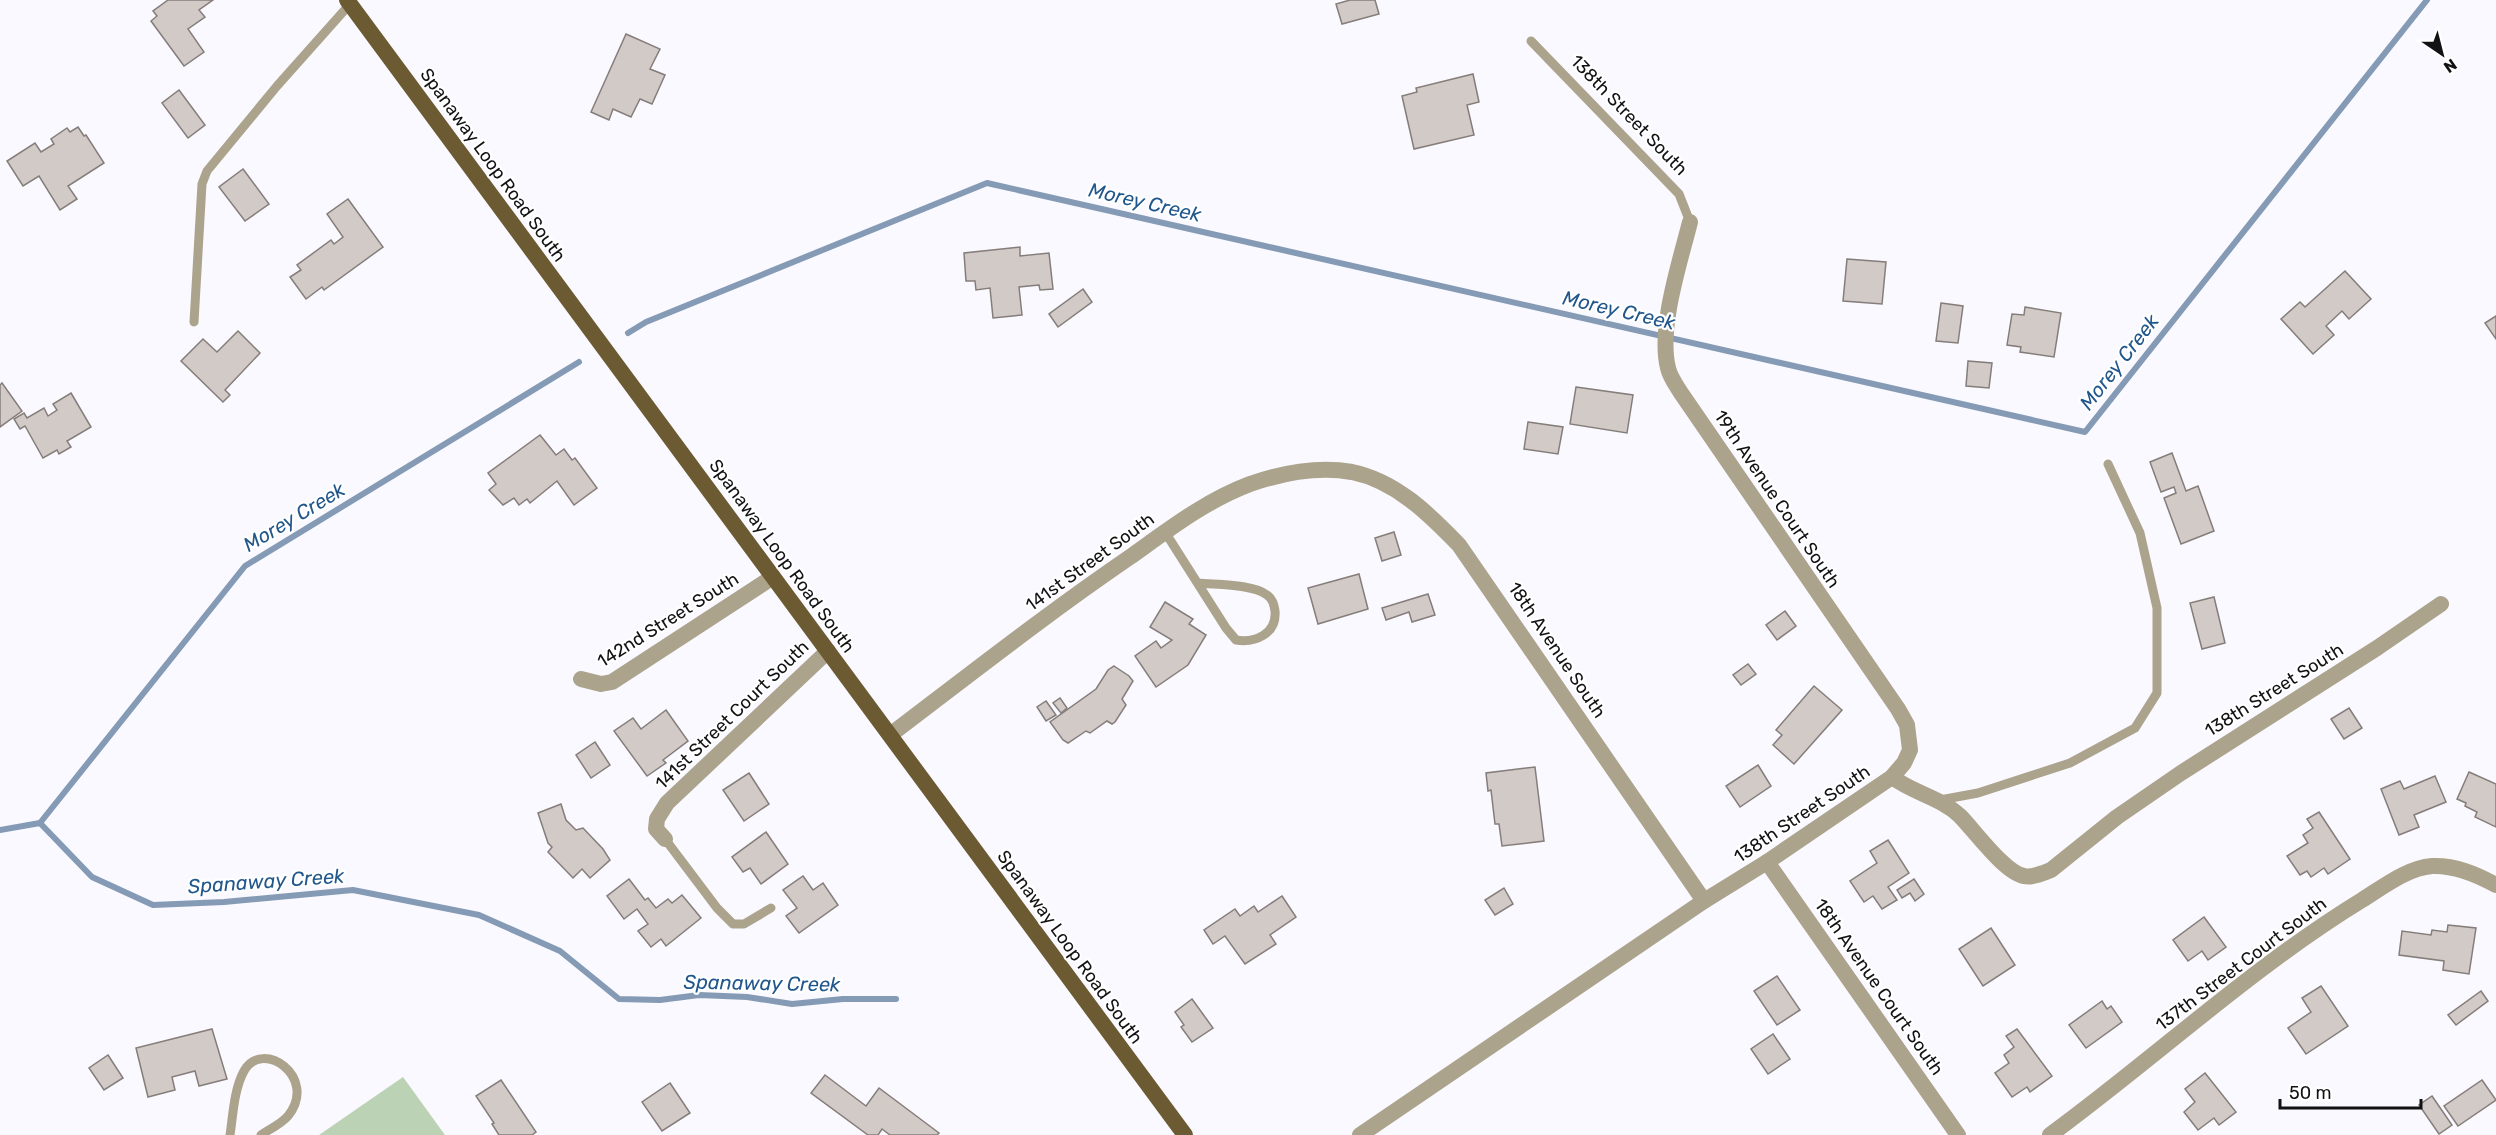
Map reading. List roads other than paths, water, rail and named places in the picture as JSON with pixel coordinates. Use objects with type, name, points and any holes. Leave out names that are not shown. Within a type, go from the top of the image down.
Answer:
[{"type":"main road","name":"Spanaway Loop Road South","points":[[348,2],[1185,1135]]},
{"type":"street","name":"19th Avenue Court South","points":[[1690,222],[1673,293],[1665,341],[1668,369],[1681,393],[1907,725],[1910,750],[1904,763],[1892,777]]},
{"type":"street","name":"141st Street South","points":[[890,735],[1089,585],[1197,510],[1250,484],[1282,475],[1336,470]]},
{"type":"street","name":"18th Avenue South","points":[[1336,470],[1368,477],[1402,493],[1438,523],[1459,545],[1704,901]]},
{"type":"street","name":"142nd Street South","points":[[582,680],[601,684],[612,682],[773,577]]},
{"type":"street","name":"138th Street South","points":[[1360,1135],[1704,901],[1767,862],[1892,777],[1902,785],[1939,800],[1958,814],[2016,873],[2024,876],[2051,870],[2117,816],[2181,772],[2377,648],[2441,604]]},
{"type":"street","name":"141st Street Court South","points":[[664,839],[656,829],[657,819],[667,803],[828,651]]},
{"type":"street","name":"18th Avenue Court South","points":[[1767,862],[1958,1135]]},
{"type":"street","name":"137th Street Court South","points":[[2050,1135],[2234,990],[2345,910],[2412,871],[2431,866],[2473,873],[2496,885]]},
{"type":"lane","points":[[194,322],[202,184],[207,171],[348,2]]},
{"type":"lane","name":"138th Street South","points":[[1531,41],[1679,194],[1690,222]]},
{"type":"lane","points":[[1939,800],[1978,794],[2070,763],[2135,728],[2157,693],[2157,608],[2140,533],[2108,464]]},
{"type":"lane","points":[[1165,532],[1226,628],[1236,640],[1256,639],[1272,628],[1275,615],[1274,603],[1269,596],[1257,589],[1198,583]]},
{"type":"lane","points":[[664,839],[717,908],[734,924],[744,924],[771,908]]},
{"type":"lane","points":[[230,1135],[238,1088],[245,1069],[260,1059],[276,1061],[290,1069],[297,1085],[296,1102],[287,1117],[261,1135]]},
{"type":"waterway","name":"Morey Creek","points":[[628,333],[646,322],[987,183],[2085,432],[2427,0]]},
{"type":"waterway","name":"Morey Creek","points":[[40,823],[245,566],[579,362]]},
{"type":"waterway","name":"Spanaway Creek","points":[[0,830],[40,823],[92,877],[153,905],[224,902],[353,890],[479,915],[560,951],[619,999],[660,1000],[699,995],[747,997],[792,1004],[843,999],[896,999]]}]
